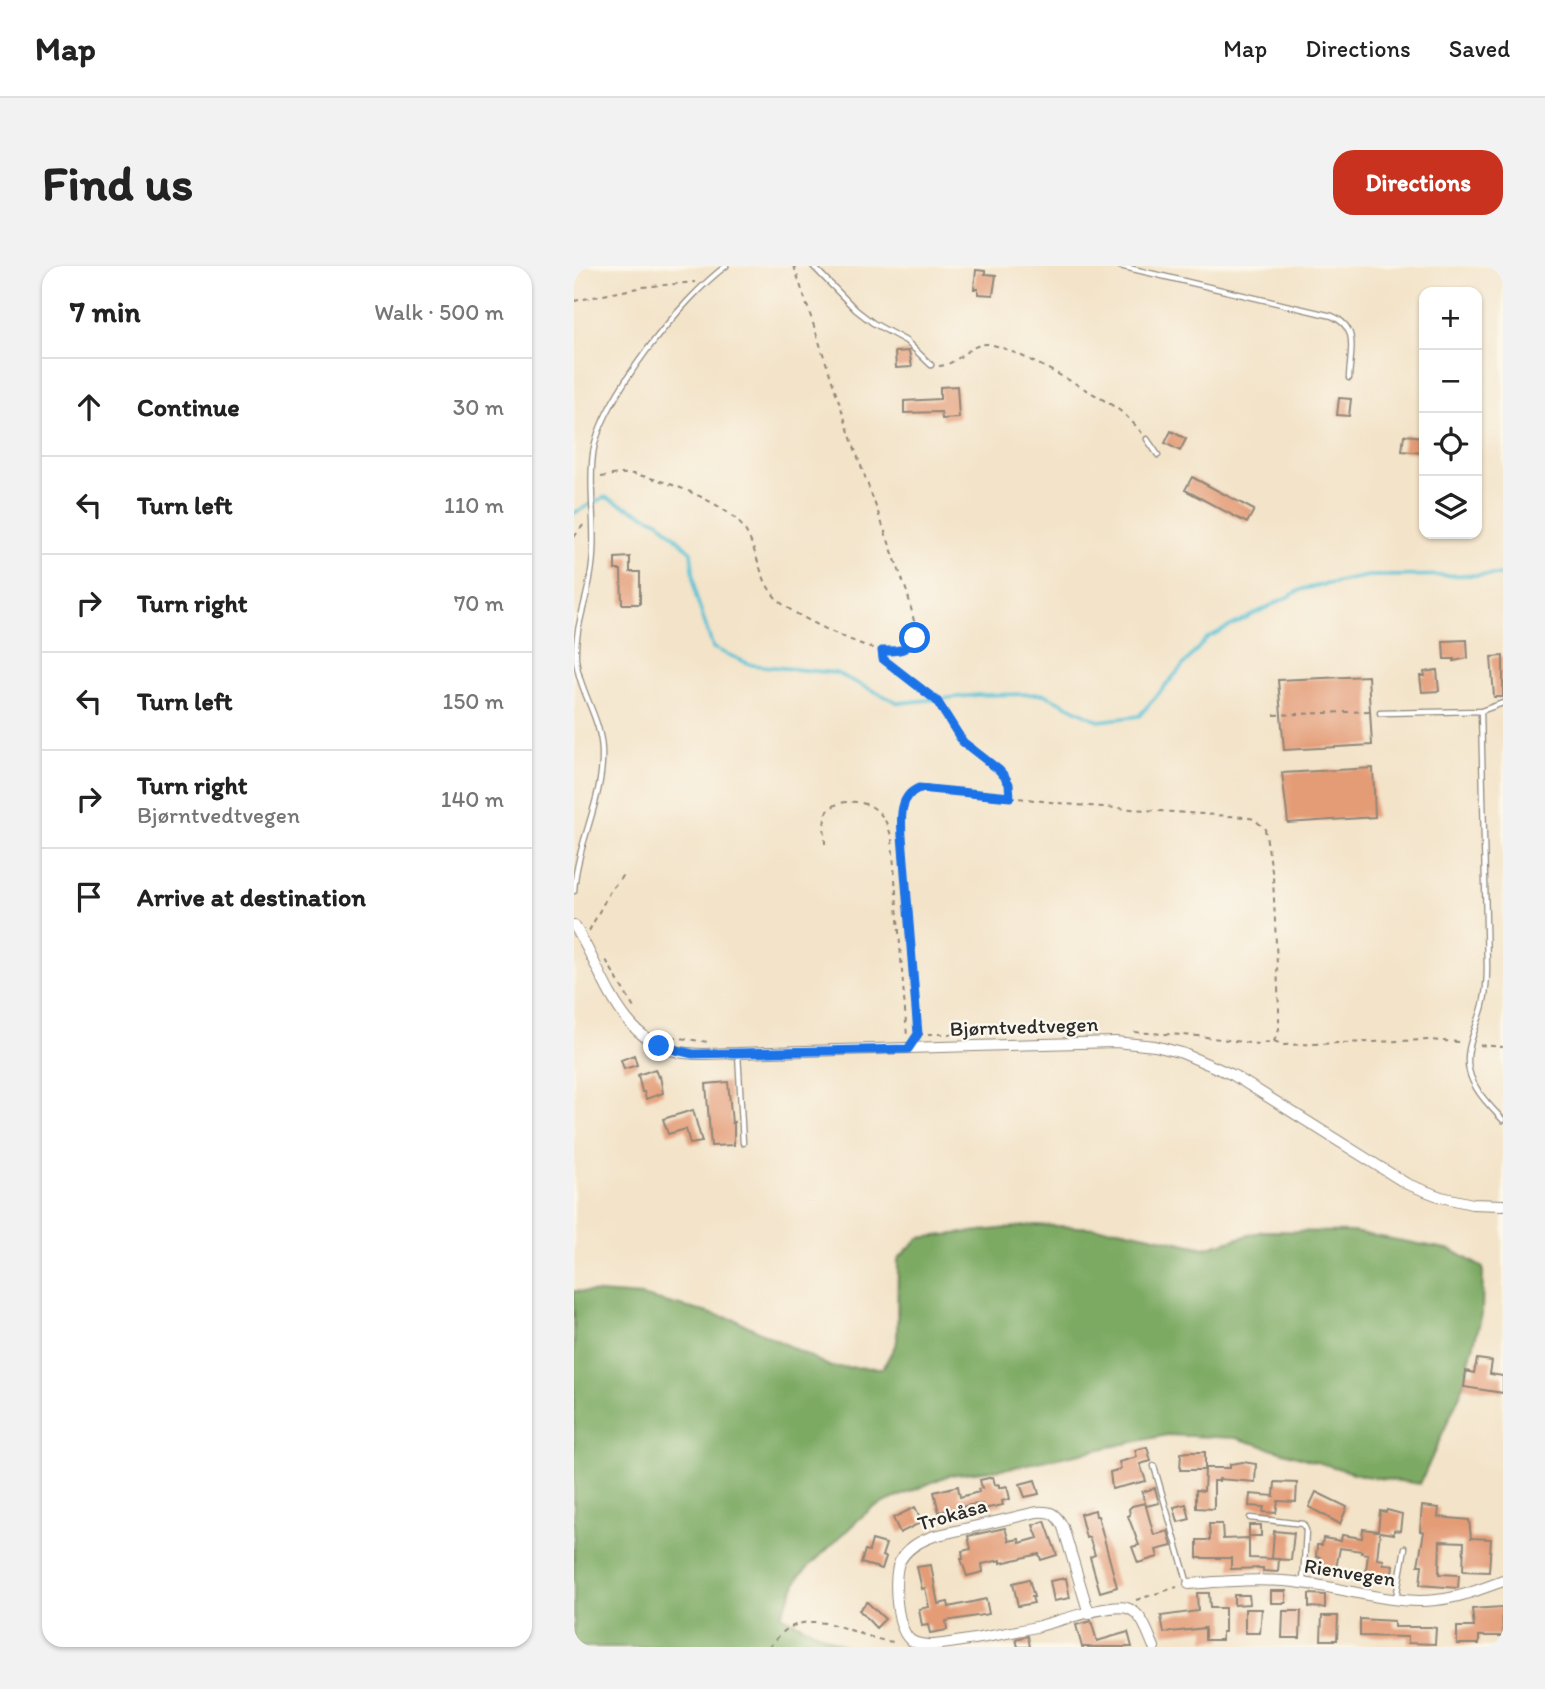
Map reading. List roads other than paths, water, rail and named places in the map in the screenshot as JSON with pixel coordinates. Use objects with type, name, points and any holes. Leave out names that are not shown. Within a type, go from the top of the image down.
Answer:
[{"type":"street","name":"Bjørntvedtvegen","points":[[574,925],[632,1028],[659,1046],[677,1052],[738,1053],[1115,1042],[1155,1046],[1182,1053],[1233,1075],[1407,1184],[1441,1197],[1472,1204],[1503,1205]]},
{"type":"street","name":"Trokåsa","points":[[1048,1511],[1056,1515],[1063,1527],[1089,1614],[934,1646],[911,1641],[902,1630],[896,1581],[899,1563],[906,1552],[918,1542],[934,1536],[1048,1511]]},
{"type":"street","name":"Rienvegen","points":[[1189,1584],[1254,1580],[1303,1583],[1396,1599],[1434,1601],[1503,1581]]},
{"type":"street","points":[[1089,1614],[1112,1607],[1129,1608],[1137,1614],[1154,1647]]},
{"type":"lane","points":[[574,891],[577,866],[600,777],[602,751],[599,729],[578,671],[575,643],[593,563],[591,479],[595,443],[614,400],[654,342],[707,282],[726,266]]},
{"type":"lane","points":[[814,266],[856,310],[906,341],[931,365]]},
{"type":"lane","points":[[1121,266],[1343,320],[1351,332],[1349,378]]},
{"type":"lane","points":[[1147,439],[1158,455]]},
{"type":"lane","points":[[1380,713],[1481,711],[1503,703]]},
{"type":"lane","points":[[1481,711],[1487,967],[1484,1002],[1470,1044],[1468,1060],[1472,1080],[1503,1120]]},
{"type":"lane","points":[[738,1053],[744,1143]]},
{"type":"lane","points":[[1154,1466],[1189,1584]]},
{"type":"lane","points":[[1250,1518],[1303,1524],[1306,1530],[1303,1583]]},
{"type":"lane","points":[[1396,1599],[1405,1548]]},
{"type":"waterway","points":[[574,513],[605,497],[660,522],[691,552],[696,596],[713,648],[752,665],[836,673],[899,703],[978,695],[1044,694],[1099,721],[1139,716],[1207,638],[1303,589],[1368,576],[1503,575]]}]
